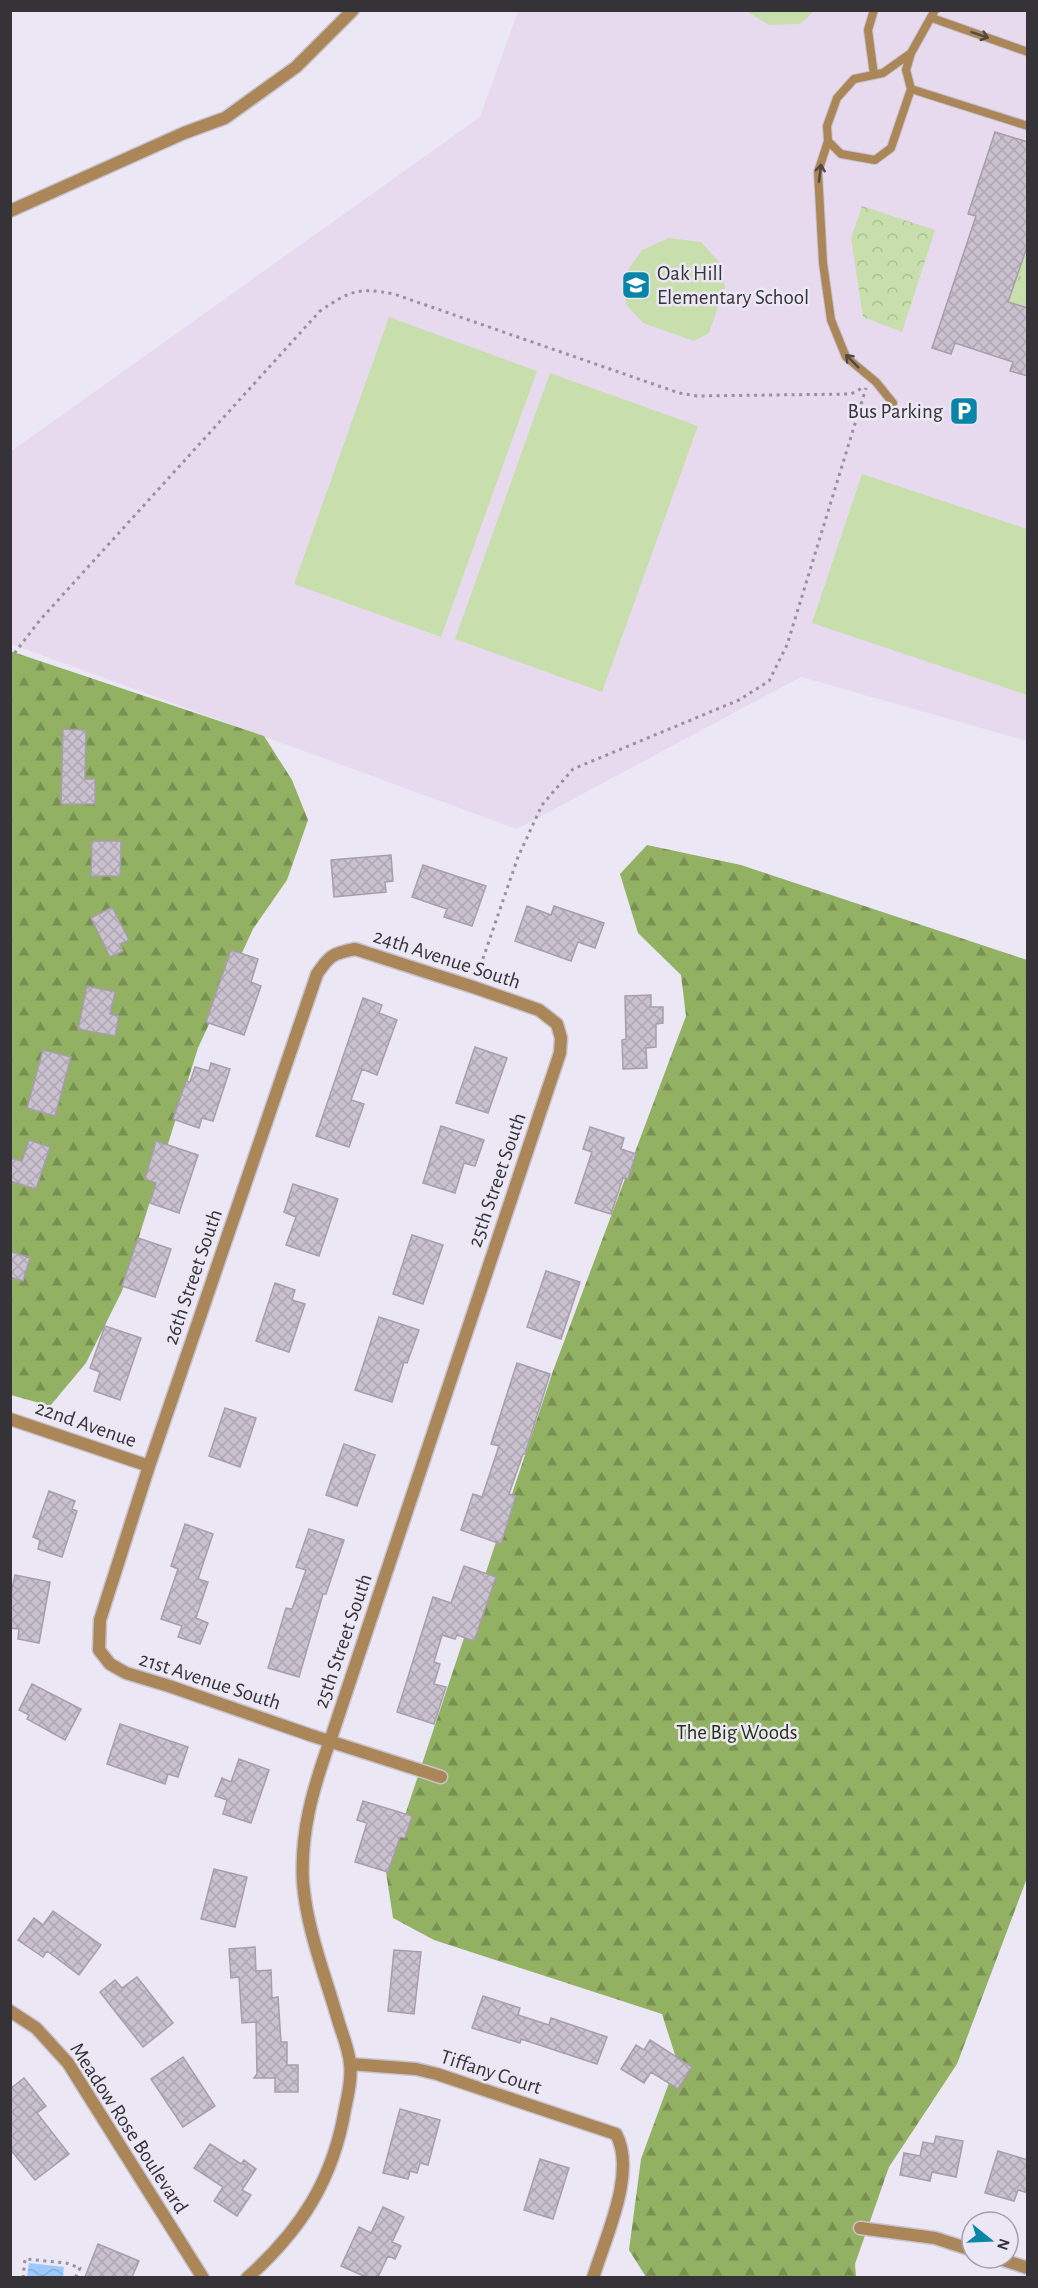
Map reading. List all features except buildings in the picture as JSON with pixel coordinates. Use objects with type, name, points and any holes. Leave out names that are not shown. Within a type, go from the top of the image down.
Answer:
[{"type":"street","points":[[10,211],[184,133],[225,118],[296,67],[353,10]]},
{"type":"street","name":"24th Avenue South","points":[[316,974],[336,952],[355,949],[539,1010]]},
{"type":"street","name":"26th Street South","points":[[109,1592],[149,1466],[316,974]]},
{"type":"street","name":"25th Street South","points":[[247,2277],[272,2255],[297,2226],[325,2181],[342,2129],[350,2064],[308,1915],[303,1883],[303,1848],[308,1810],[560,1053],[561,1038],[556,1024],[539,1010]]},
{"type":"street","name":"22nd Avenue","points":[[10,1419],[149,1466]]},
{"type":"street","name":"21st Avenue South","points":[[109,1592],[100,1620],[99,1650],[110,1665],[126,1673],[441,1777]]},
{"type":"street","name":"Meadow Rose Boulevard","points":[[10,2011],[36,2028],[68,2063],[203,2277]]},
{"type":"street","name":"Tiffany Court","points":[[350,2064],[416,2069],[437,2074],[616,2134],[623,2151],[622,2184],[593,2277]]},
{"type":"street","points":[[860,2228],[935,2238],[960,2246]]},
{"type":"lane","points":[[874,10],[868,30],[874,75]]},
{"type":"lane","points":[[828,141],[841,154],[875,160],[891,148],[911,89],[906,70],[911,53],[933,14],[1028,52]]},
{"type":"lane","points":[[893,403],[876,382],[846,357],[831,320],[823,263],[818,172],[828,141],[827,126],[837,98],[854,79],[883,73],[911,53]]},
{"type":"lane","points":[[911,89],[1028,126]]},
{"type":"path","points":[[10,659],[40,620],[320,311],[344,295],[368,289],[394,294],[679,393],[697,396],[851,394],[866,387],[786,645],[769,681],[739,700],[573,769],[542,806],[518,856],[478,973]]},
{"type":"path","points":[[23,2277],[25,2259],[66,2263],[80,2268],[75,2277]]},
{"type":"shaded area","name":"Oak Hill Elementary School","points":[[518,11],[1027,11],[1027,741],[801,677],[517,829],[11,644],[10,452],[480,117]]},
{"type":"green space","points":[[746,11],[814,11],[800,24],[769,25]]},
{"type":"green space","points":[[862,206],[935,230],[902,332],[863,317],[851,238]]},
{"type":"green space","points":[[669,238],[701,242],[720,263],[725,287],[709,333],[694,341],[643,323],[626,304],[626,273],[642,250]]},
{"type":"green space","points":[[1025,251],[1027,251],[1027,308],[1008,302]]},
{"type":"green space","points":[[389,317],[537,371],[441,637],[294,584]]},
{"type":"green space","points":[[550,373],[698,426],[602,692],[455,639]]},
{"type":"green space","points":[[862,474],[1027,529],[1027,695],[812,623]]},
{"type":"green space","points":[[10,651],[264,736],[292,780],[308,820],[287,880],[253,929],[198,1048],[122,1291],[86,1363],[50,1406],[11,1395]]},
{"type":"green space","name":"The Big Woods","points":[[647,845],[741,865],[1027,960],[1027,1878],[957,2064],[889,2167],[855,2264],[856,2277],[646,2277],[629,2250],[641,2159],[677,2061],[662,2014],[434,1940],[393,1918],[386,1872],[553,1371],[686,1016],[681,975],[638,933],[620,874]]},
{"type":"water","points":[[29,2263],[64,2267],[63,2277],[27,2277]]},
{"type":"place","name":"Oak Hill Elementary School","points":[[636,285]]},
{"type":"place","name":"Bus Parking","points":[[964,411]]}]
